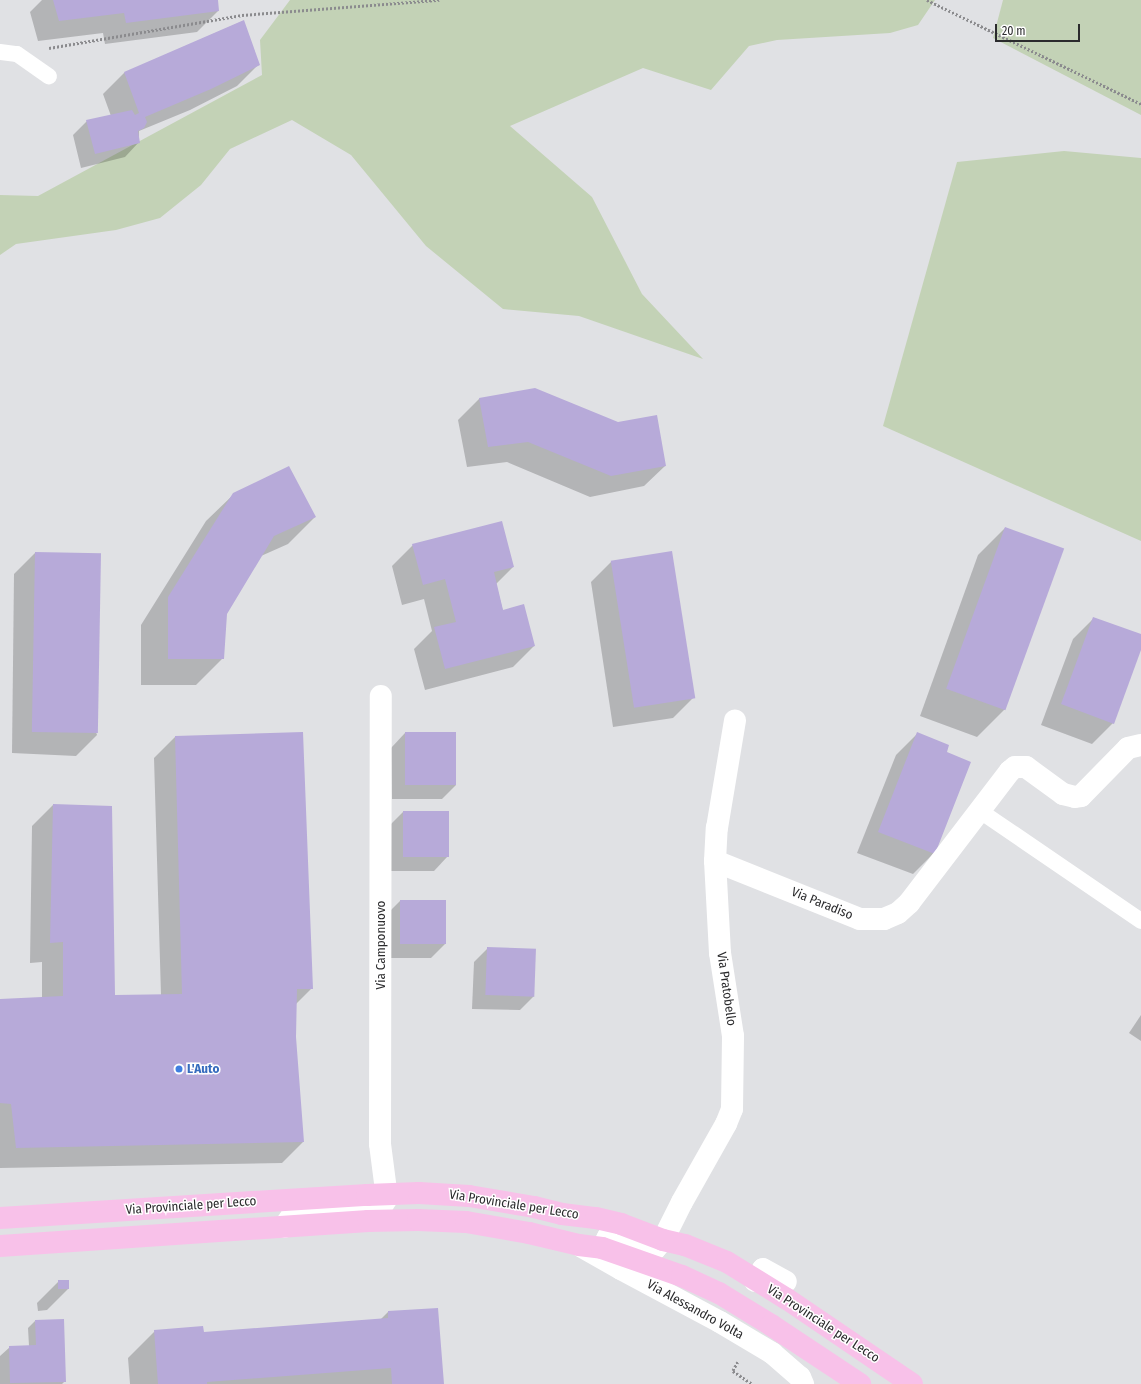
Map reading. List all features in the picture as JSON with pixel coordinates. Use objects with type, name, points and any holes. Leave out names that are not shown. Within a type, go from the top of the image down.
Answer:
[{"type":"main road","name":"Via Provinciale per Lecco","points":[[0,1218],[419,1193],[469,1196],[534,1207],[562,1214],[596,1218],[621,1224],[663,1240],[685,1245],[727,1262],[755,1281],[787,1299],[912,1384]]},
{"type":"main road","name":"Via Provinciale per Lecco","points":[[0,1246],[368,1221],[418,1220],[466,1222],[529,1233],[579,1245],[602,1248],[682,1276],[718,1294],[771,1325],[860,1384]]},
{"type":"street","name":"Via Camponuovo","points":[[382,696],[380,1144],[388,1194]]},
{"type":"street","name":"Via Pratobello","points":[[663,1240],[682,1202],[726,1124],[732,1109],[733,1036],[720,953],[715,861],[717,828],[735,721]]},
{"type":"street","name":"Via Paradiso","points":[[715,861],[860,918],[884,919],[898,913],[909,904],[1010,771],[1015,767],[1026,767],[1064,794],[1075,798],[1081,796],[1128,748],[1141,745]]},
{"type":"street","points":[[284,1227],[291,1217],[300,1213],[382,1206],[388,1194]]},
{"type":"street","points":[[602,1248],[608,1237],[632,1240],[642,1246],[655,1249],[663,1240]]},
{"type":"street","name":"Via Alessandro Volta","points":[[579,1245],[720,1322],[772,1353],[800,1377],[803,1384]]},
{"type":"street","points":[[755,1281],[763,1268],[786,1282]]},
{"type":"lane","points":[[0,52],[17,54],[49,76]]},
{"type":"lane","points":[[980,811],[1141,921]]},
{"type":"path","points":[[17,54],[242,15],[439,0]]},
{"type":"path","points":[[927,0],[1141,104]]},
{"type":"path","points":[[738,1362],[733,1371],[752,1384]]},
{"type":"green space","points":[[290,0],[935,0],[918,25],[890,33],[777,40],[749,46],[711,90],[643,68],[510,126],[592,197],[642,294],[703,359],[579,316],[503,309],[426,246],[351,155],[292,120],[230,149],[201,185],[160,218],[116,230],[16,244],[0,255],[0,195],[38,196],[262,75],[260,40]]},
{"type":"green space","points":[[1003,0],[1141,0],[1141,115],[993,38]]},
{"type":"green space","points":[[1064,151],[1141,158],[1141,541],[883,426],[957,162]]},
{"type":"building","points":[[53,0],[218,0],[219,11],[126,23],[124,13],[59,21]]},
{"type":"building","points":[[244,20],[260,65],[211,89],[145,117],[147,122],[144,128],[138,131],[140,143],[95,154],[86,120],[132,110],[135,115],[139,113],[124,72]]},
{"type":"building","points":[[535,388],[618,422],[657,415],[666,466],[611,476],[528,442],[488,447],[479,398]]},
{"type":"building","points":[[289,466],[316,517],[274,536],[227,614],[224,659],[168,659],[168,597],[233,493]]},
{"type":"building","points":[[502,521],[514,567],[494,572],[503,610],[524,604],[535,646],[445,669],[434,627],[456,622],[445,579],[423,585],[412,544]]},
{"type":"building","points":[[1005,527],[1064,549],[1005,710],[946,689]]},
{"type":"building","points":[[672,551],[695,698],[634,708],[611,561]]},
{"type":"building","points":[[35,552],[101,553],[98,733],[32,732]]},
{"type":"building","points":[[1093,617],[1141,634],[1141,650],[1114,724],[1061,704]]},
{"type":"building","points":[[303,732],[313,989],[297,989],[296,1037],[304,1142],[16,1148],[11,1104],[0,1103],[0,999],[63,996],[63,942],[50,943],[53,804],[112,806],[115,995],[182,994],[175,736]]},
{"type":"building","points":[[405,732],[456,732],[456,785],[405,785]]},
{"type":"building","points":[[917,732],[949,745],[947,752],[971,762],[935,854],[878,832]]},
{"type":"building","points":[[403,811],[449,811],[449,857],[403,857]]},
{"type":"building","points":[[400,900],[446,900],[446,944],[400,944]]},
{"type":"building","points":[[487,947],[536,949],[534,997],[485,995]]},
{"type":"building","points":[[58,1280],[69,1280],[69,1289],[58,1289]]},
{"type":"building","points":[[438,1308],[444,1384],[392,1384],[391,1368],[207,1382],[207,1384],[158,1384],[154,1330],[203,1326],[204,1332],[388,1318],[388,1311]]},
{"type":"building","points":[[64,1319],[66,1382],[10,1383],[9,1346],[36,1345],[35,1320]]},
{"type":"place","name":"L'Auto","points":[[179,1069]]}]
